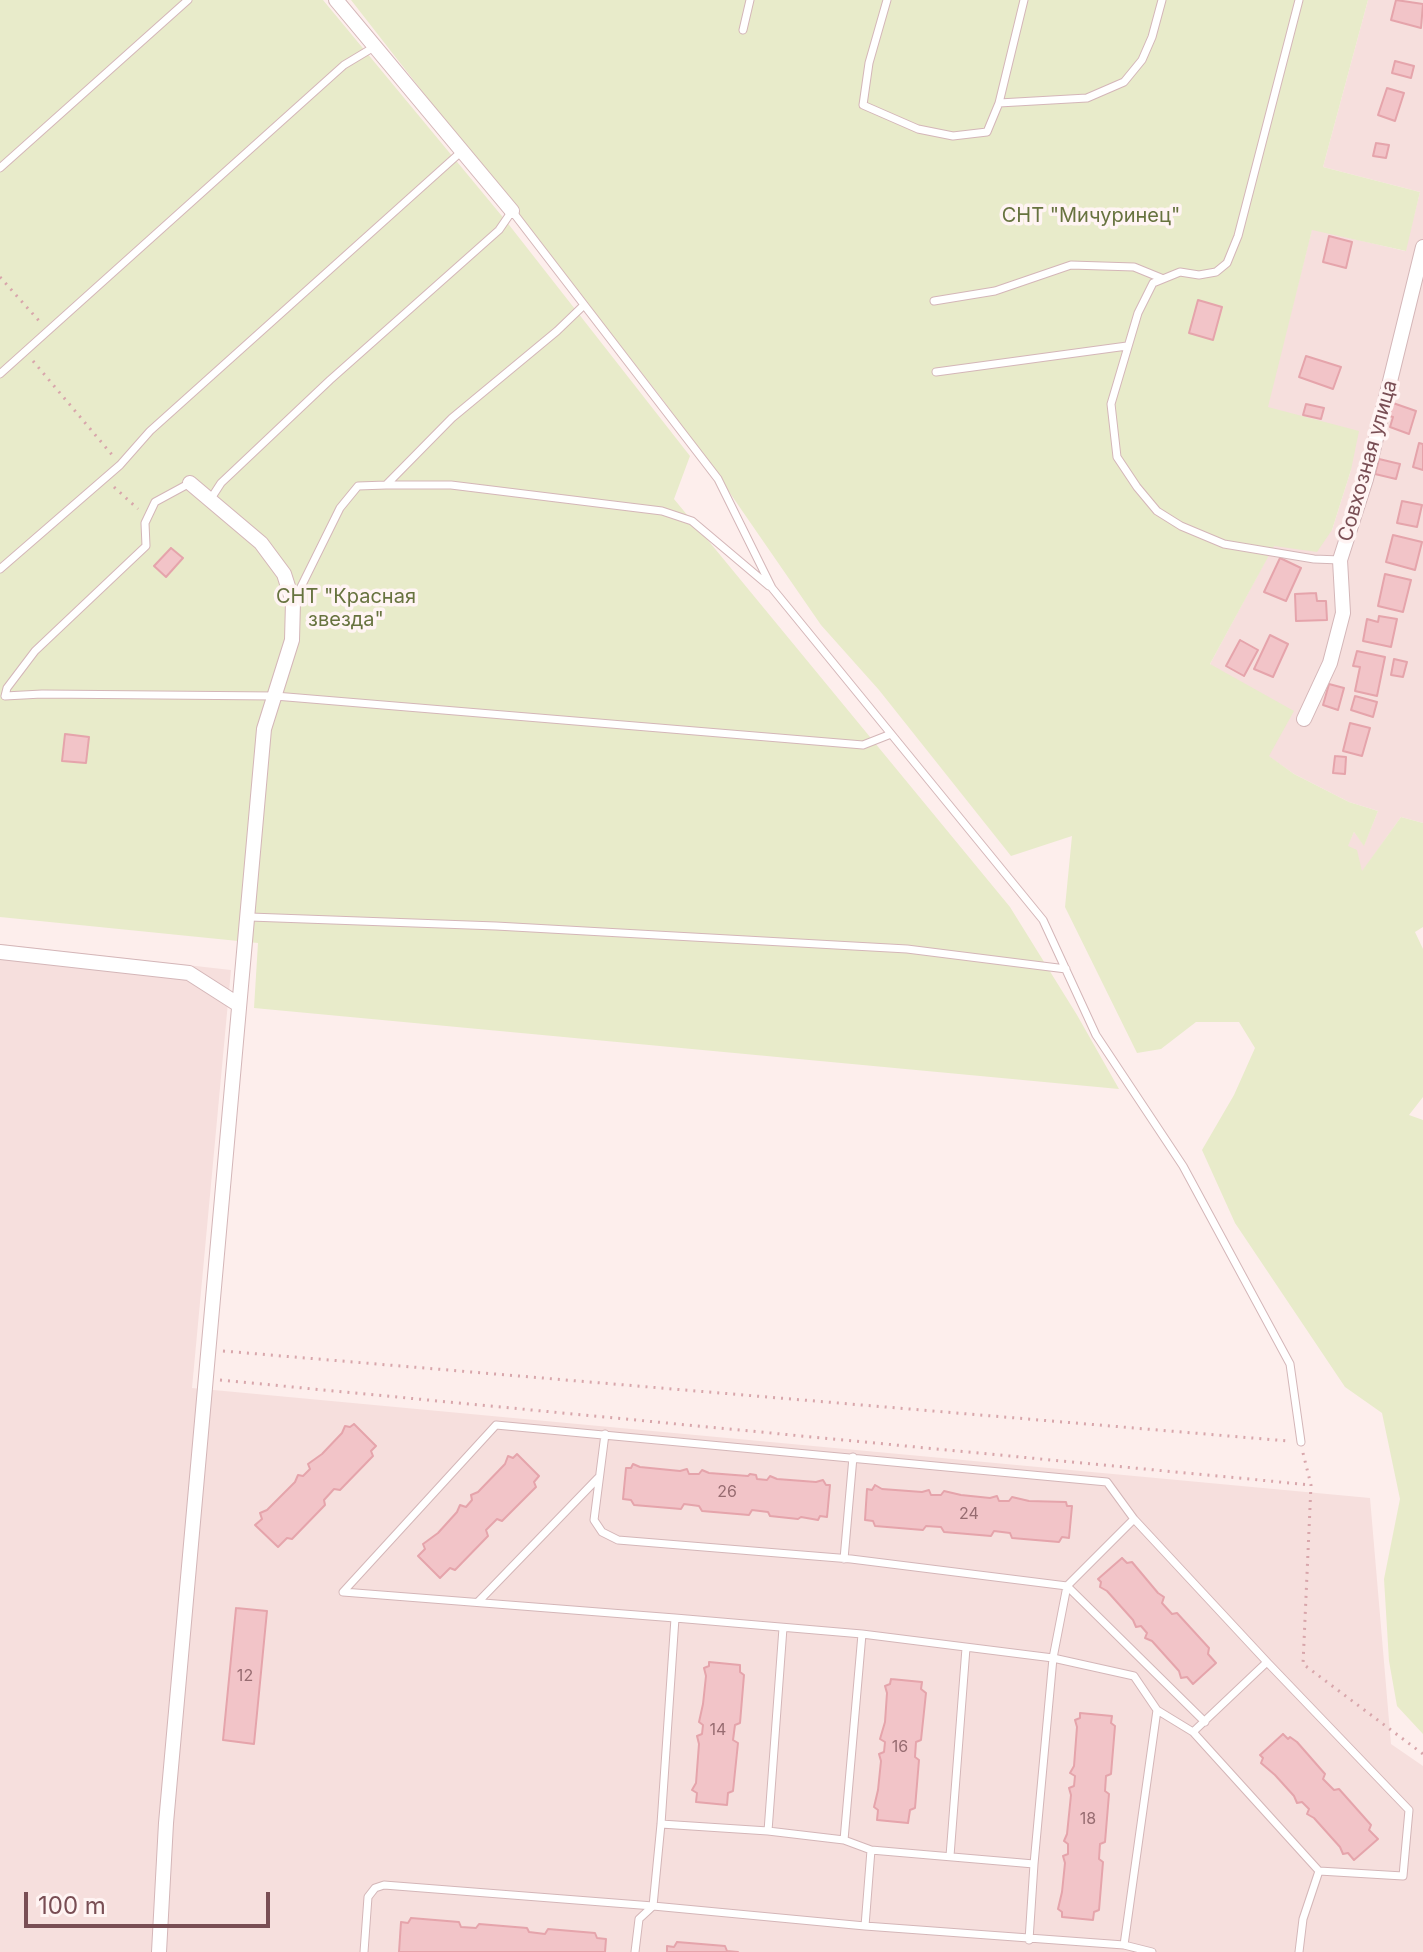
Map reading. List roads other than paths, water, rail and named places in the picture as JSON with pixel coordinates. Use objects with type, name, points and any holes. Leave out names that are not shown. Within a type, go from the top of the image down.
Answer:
[{"type":"street","points":[[336,0],[512,211]]},
{"type":"street","name":"Совхозная улица","points":[[1304,719],[1330,663],[1343,613],[1340,560],[1366,479],[1423,247]]},
{"type":"street","points":[[159,1952],[166,1823],[239,1005],[250,917],[264,729],[292,640],[293,602],[284,574],[261,543],[190,483]]},
{"type":"street","points":[[0,952],[189,973],[239,1005]]},
{"type":"lane","points":[[0,168],[188,0]]},
{"type":"lane","points":[[743,30],[750,0]]},
{"type":"lane","points":[[887,0],[869,63],[863,105],[918,129],[953,136],[987,132],[999,103],[1024,0]]},
{"type":"lane","points":[[999,103],[1087,98],[1124,82],[1142,60],[1162,0]]},
{"type":"lane","points":[[1299,0],[1238,236],[1227,263],[1216,272],[1199,275],[1180,272],[1153,283],[1143,299],[1111,404],[1117,457],[1157,511],[1181,526],[1224,544],[1314,559],[1340,560]]},
{"type":"lane","points":[[0,374],[344,65],[374,47]]},
{"type":"lane","points":[[0,569],[105,479],[150,431],[462,151]]},
{"type":"lane","points":[[210,500],[221,483],[330,380],[499,230],[512,211],[718,479],[772,588]]},
{"type":"lane","points":[[934,301],[995,291],[1071,265],[1134,267],[1161,278]]},
{"type":"lane","points":[[386,485],[452,418],[584,305]]},
{"type":"lane","points":[[936,372],[1127,346]]},
{"type":"lane","points":[[190,483],[155,502],[145,523],[146,546],[35,651],[7,688],[5,696],[275,696],[863,745],[891,734]]},
{"type":"lane","points":[[293,602],[340,508],[358,486],[451,485],[662,511],[692,521],[772,588],[1043,920],[1096,1035],[1183,1166],[1290,1364],[1301,1442]]},
{"type":"lane","points":[[250,917],[496,926],[907,949],[1066,969]]},
{"type":"lane","points":[[496,1425],[853,1457],[1107,1482],[1134,1519],[1409,1810],[1403,1876],[1319,1871],[1193,1732],[1157,1710],[1134,1676],[1053,1658],[862,1634],[343,1592],[496,1425]]},
{"type":"lane","points":[[605,1434],[594,1520],[602,1532],[618,1540],[844,1559],[1067,1586],[1205,1722]]},
{"type":"lane","points":[[844,1559],[853,1457]]},
{"type":"lane","points":[[478,1602],[600,1476]]},
{"type":"lane","points":[[1029,1940],[1053,1658],[1067,1586],[1134,1519]]},
{"type":"lane","points":[[635,1952],[639,1919],[653,1906],[675,1618]]},
{"type":"lane","points":[[768,1831],[783,1628]]},
{"type":"lane","points":[[844,1840],[862,1634]]},
{"type":"lane","points":[[950,1856],[966,1648]]},
{"type":"lane","points":[[1193,1732],[1267,1662]]},
{"type":"lane","points":[[1124,1945],[1157,1710]]},
{"type":"lane","points":[[661,1824],[768,1831],[844,1840],[871,1850],[1034,1864]]},
{"type":"lane","points":[[865,1926],[871,1850]]},
{"type":"lane","points":[[1299,1952],[1303,1919],[1319,1871]]},
{"type":"lane","points":[[364,1952],[368,1897],[375,1888],[384,1885],[1029,1940],[1124,1945],[1152,1952]]},
{"type":"park label","name":"СНТ \"Мичуринец\"","points":[[1091,216]]},
{"type":"park label","name":"СНТ \"Красная звезда\"","points":[[346,608]]}]
